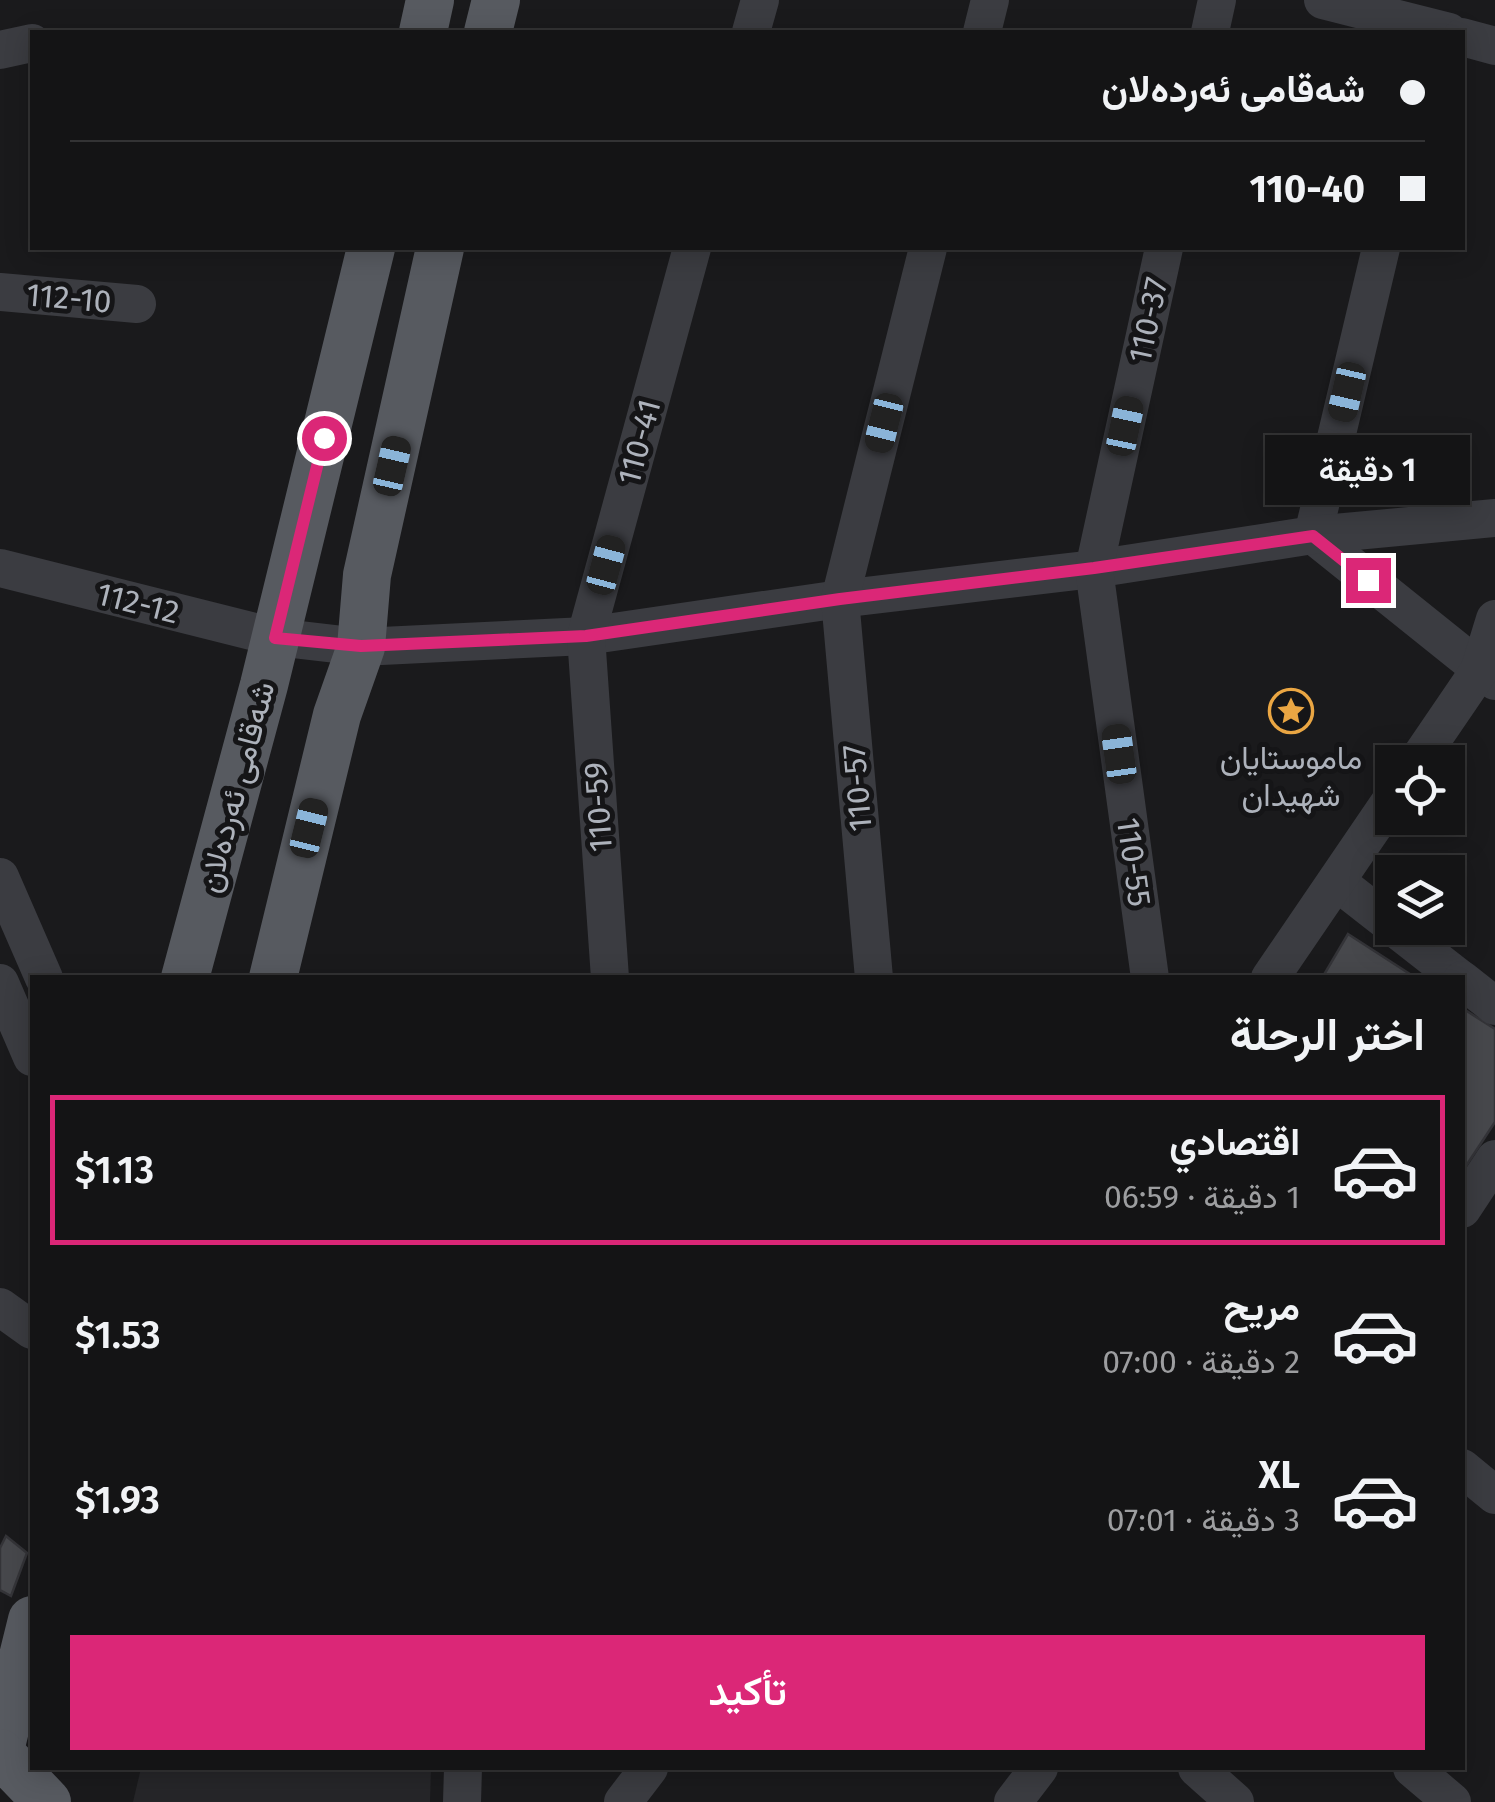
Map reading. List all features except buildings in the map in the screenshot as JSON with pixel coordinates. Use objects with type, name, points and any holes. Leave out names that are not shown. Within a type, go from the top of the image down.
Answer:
[{"type":"main road","points":[[423,30],[430,0]]},
{"type":"main road","points":[[488,30],[496,0]]},
{"type":"main road","name":"شەقامی ئەردەلان","points":[[186,975],[275,638],[371,250]]},
{"type":"main road","points":[[273,975],[337,715],[361,646],[367,575],[440,250]]},
{"type":"main road","points":[[30,1628],[0,1752],[51,1802],[66,1770]]},
{"type":"street","points":[[752,30],[760,0]]},
{"type":"street","points":[[982,30],[990,0]]},
{"type":"street","points":[[1210,30],[1217,0]]},
{"type":"street","points":[[1323,0],[1443,26]]},
{"type":"street","points":[[1465,34],[1495,46]]},
{"type":"street","points":[[0,50],[30,43]]},
{"type":"street","name":"110-41","points":[[586,636],[691,250]]},
{"type":"street","name":"110-57","points":[[874,975],[840,599],[927,250]]},
{"type":"street","name":"110-37","points":[[1094,568],[1164,250]]},
{"type":"street","points":[[1380,250],[1313,536],[1487,676]]},
{"type":"street","name":"112-10","points":[[0,292],[137,304]]},
{"type":"street","name":"112-12","points":[[0,568],[275,638],[361,646],[586,636],[1313,536],[1495,518]]},
{"type":"street","name":"110-55","points":[[1094,568],[1150,975]]},
{"type":"street","points":[[1431,745],[1487,676],[1495,619]]},
{"type":"street","name":"110-59","points":[[586,636],[610,975]]},
{"type":"street","points":[[1272,975],[1375,825]]},
{"type":"street","points":[[0,877],[14,948],[41,975]]},
{"type":"street","points":[[1337,882],[1375,911]]},
{"type":"street","points":[[1418,945],[1456,975]]},
{"type":"street","points":[[0,982],[30,1052]]},
{"type":"street","points":[[1465,982],[1495,1006]]},
{"type":"street","points":[[1465,1205],[1495,1158]]},
{"type":"street","points":[[0,1307],[30,1329]]},
{"type":"street","points":[[1465,1470],[1495,1495]]},
{"type":"street","points":[[462,1802],[463,1770]]},
{"type":"street","points":[[627,1800],[648,1770]]},
{"type":"street","points":[[1013,1802],[1037,1770]]},
{"type":"street","points":[[1414,1770],[1452,1802]]},
{"type":"shaded area","points":[[141,1770],[431,1770],[430,1802],[133,1802]]},
{"type":"place","name":"ماموستايان شهيدان","points":[[1291,711]]},
{"type":"route","points":[[324,438],[275,638],[361,646],[586,636],[1313,536],[1368,580]]}]
